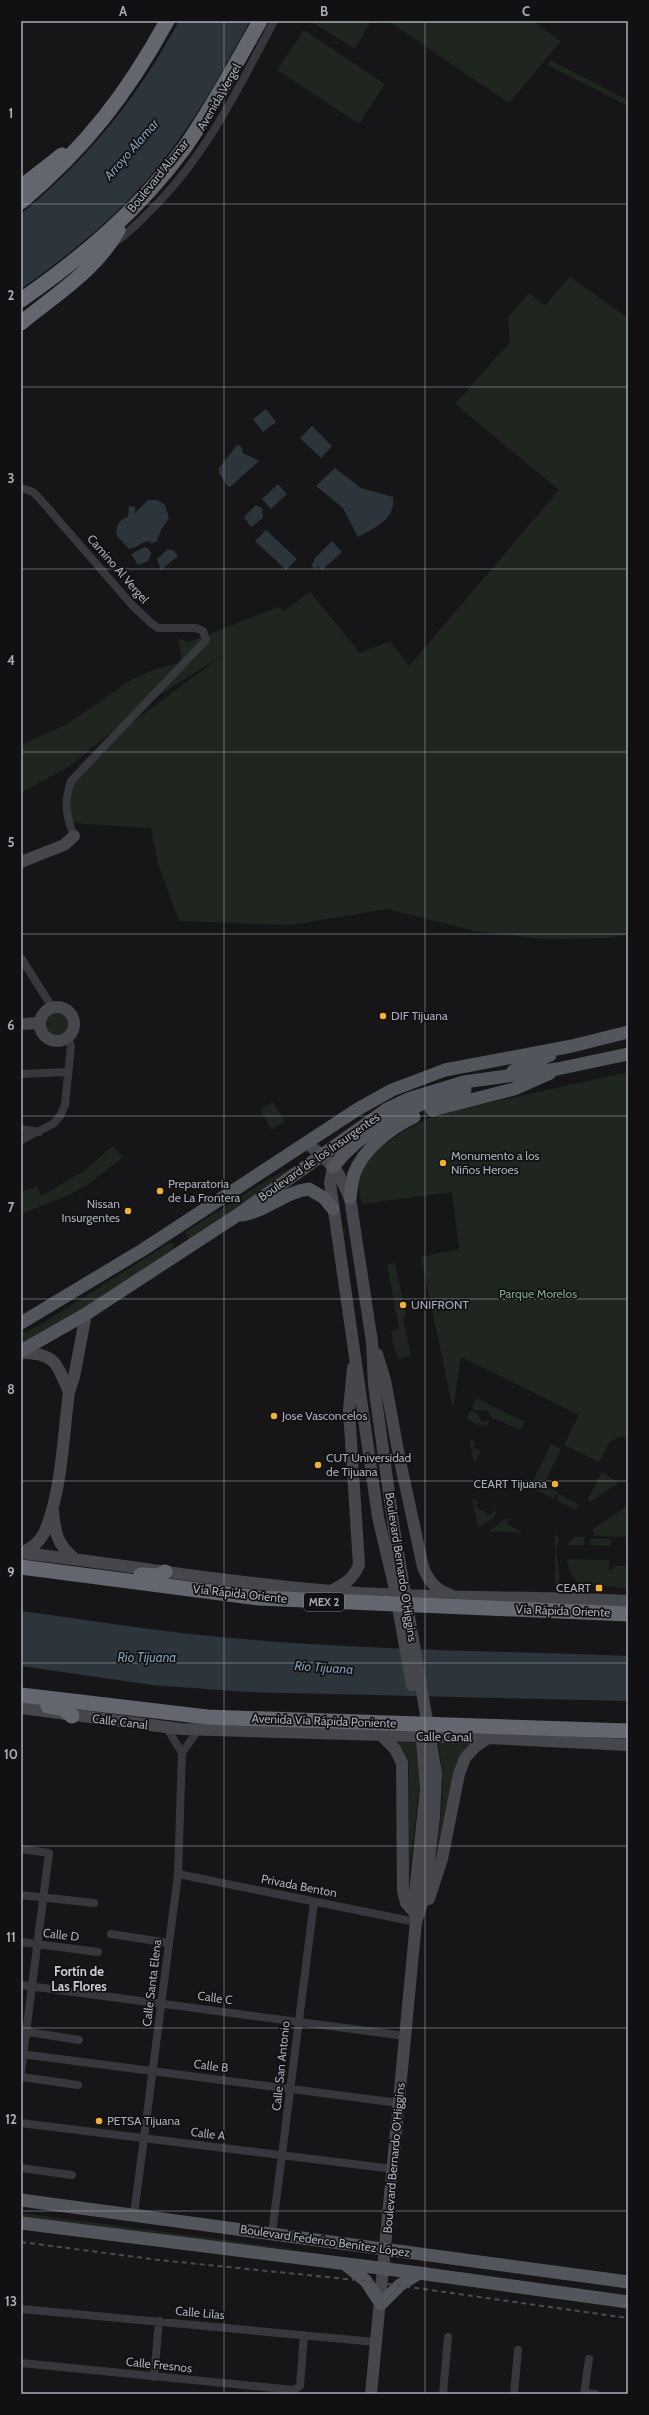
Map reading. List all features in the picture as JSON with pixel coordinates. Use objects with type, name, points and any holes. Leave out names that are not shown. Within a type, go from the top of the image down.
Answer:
[{"type":"highway","points":[[21,202],[86,142],[122,96],[167,21]]},
{"type":"highway","name":"Boulevard Alamar","points":[[21,300],[79,258],[126,215],[185,147],[260,21]]},
{"type":"highway","points":[[21,187],[56,158],[86,142]]},
{"type":"highway","points":[[21,323],[77,278],[109,246],[126,215]]},
{"type":"highway","points":[[21,1559],[151,1576],[165,1572]]},
{"type":"highway","name":"Vía Rápida Oriente","points":[[21,1567],[259,1598],[628,1614]]},
{"type":"highway","name":"Avenida Vía Rápida Poniente","points":[[21,1695],[207,1717],[628,1731]]},
{"type":"highway","points":[[21,1702],[60,1708],[72,1716]]},
{"type":"main road","points":[[21,862],[64,846],[74,836]]},
{"type":"main road","points":[[52,1007],[67,1010],[73,1018],[73,1028],[68,1037],[57,1041],[47,1038],[40,1029],[43,1013],[52,1007]]},
{"type":"main road","points":[[21,1024],[40,1023]]},
{"type":"main road","name":"Boulevard de los Insurgentes","points":[[21,1323],[98,1278],[176,1229],[358,1109],[422,1078],[455,1068],[572,1046],[628,1032]]},
{"type":"main road","points":[[333,1167],[357,1142],[390,1120],[424,1103],[481,1086],[572,1046]]},
{"type":"main road","name":"Boulevard de los Insurgentes","points":[[21,1352],[86,1314],[236,1216],[376,1116],[408,1099],[464,1082],[558,1069],[628,1054]]},
{"type":"main road","points":[[350,1198],[354,1173],[361,1160],[393,1130],[428,1111],[514,1089],[534,1082],[558,1069]]},
{"type":"main road","name":"Boulevard Bernardo O'Higgins","points":[[306,1143],[322,1155],[333,1167],[343,1180],[350,1198],[372,1342],[374,1385],[398,1584],[428,1751],[417,1915],[381,2304],[371,2394]]},
{"type":"main road","name":"Boulevard Bernardo O'Higgins","points":[[333,1167],[330,1184],[333,1209],[355,1351],[378,1517],[398,1584]]},
{"type":"main road","points":[[236,1216],[253,1213],[290,1194],[309,1189],[324,1198],[333,1209]]},
{"type":"main road","points":[[148,1273],[174,1252],[178,1244],[176,1229]]},
{"type":"main road","points":[[21,1553],[30,1550],[41,1538],[52,1508],[69,1392],[74,1377],[86,1314]]},
{"type":"main road","points":[[372,1342],[385,1380],[400,1462],[423,1567],[430,1582],[442,1591],[459,1598]]},
{"type":"main road","points":[[331,1591],[346,1584],[354,1576],[359,1565],[359,1534],[351,1465],[349,1410],[355,1351]]},
{"type":"main road","points":[[21,1352],[38,1353],[55,1361],[69,1392]]},
{"type":"main road","points":[[52,1508],[55,1533],[64,1551],[74,1558]]},
{"type":"main road","points":[[21,1553],[74,1558],[165,1572],[331,1591],[459,1598],[628,1601]]},
{"type":"main road","name":"Calle Canal","points":[[21,1708],[167,1728],[198,1730],[488,1738],[628,1745]]},
{"type":"main road","points":[[381,1735],[390,1743],[402,1763],[404,1891],[406,1903],[417,1915],[436,1880],[459,1774],[465,1758],[476,1746],[488,1738]]},
{"type":"main road","name":"Boulevard Federico Benítez López","points":[[21,2200],[628,2282]]},
{"type":"main road","name":"Boulevard Federico Benítez López","points":[[21,2223],[345,2265],[419,2273],[628,2302]]},
{"type":"main road","points":[[345,2265],[366,2281],[381,2304],[400,2285],[419,2273]]},
{"type":"street","name":"Avenida Vergel","points":[[109,246],[132,229],[162,200],[194,161],[229,107],[274,21]]},
{"type":"street","name":"Camino Al Vergel","points":[[21,488],[33,492],[40,499],[132,605],[150,622],[158,628],[196,628],[203,631],[206,640],[89,760],[71,781],[67,792],[67,810],[68,820],[74,836]]},
{"type":"street","points":[[21,958],[52,1007]]},
{"type":"street","points":[[21,974],[30,974]]},
{"type":"street","points":[[21,1140],[40,1132],[53,1124],[60,1116],[65,1105],[71,1046],[68,1037]]},
{"type":"street","points":[[21,1074],[68,1072]]},
{"type":"street","points":[[21,1129],[40,1132]]},
{"type":"street","points":[[167,1728],[182,1753],[198,1730]]},
{"type":"street","name":"Calle Santa Elena","points":[[134,2215],[178,1874],[182,1753]]},
{"type":"street","points":[[21,1849],[49,1853],[32,1986],[24,2031],[21,2072]]},
{"type":"street","name":"Privada Benton","points":[[178,1874],[314,1902],[417,1915]]},
{"type":"street","points":[[21,1895],[94,1903]]},
{"type":"street","name":"Calle San Antonio","points":[[272,2233],[314,1902]]},
{"type":"street","points":[[111,1934],[169,1944]]},
{"type":"street","name":"Calle D","points":[[21,1942],[98,1952]]},
{"type":"street","name":"Calle C","points":[[21,1985],[161,2002],[405,2036]]},
{"type":"street","points":[[24,2031],[79,2040]]},
{"type":"street","name":"Calle B","points":[[22,2054],[399,2103]]},
{"type":"street","points":[[21,2077],[78,2085]]},
{"type":"street","name":"Calle A","points":[[21,2122],[393,2169]]},
{"type":"street","points":[[21,2168],[72,2175]]},
{"type":"street","name":"Calle Lilas","points":[[21,2309],[376,2342]]},
{"type":"street","points":[[154,2377],[159,2321]]},
{"type":"street","name":"Calle Fresnos","points":[[21,2363],[294,2390],[300,2386],[304,2335]]},
{"type":"street","points":[[443,2394],[448,2337]]},
{"type":"street","points":[[514,2394],[518,2350]]},
{"type":"street","points":[[589,2359],[584,2393],[595,2394]]},
{"type":"green space","points":[[310,21],[371,21],[355,49]]},
{"type":"green space","points":[[388,21],[532,21],[561,41],[509,103]]},
{"type":"green space","points":[[304,30],[385,84],[359,124],[277,70]]},
{"type":"green space","points":[[550,60],[628,100],[628,106],[547,65]]},
{"type":"green space","points":[[570,277],[628,318],[628,934],[610,938],[543,939],[475,931],[387,909],[291,925],[179,921],[158,864],[151,828],[83,824],[70,821],[72,781],[106,742],[223,655],[145,704],[70,766],[21,793],[21,745],[67,724],[131,680],[153,670],[182,662],[178,638],[188,642],[279,607],[284,611],[310,592],[360,653],[390,641],[409,666],[559,490],[455,404],[510,342],[508,318],[529,293],[545,305]]},
{"type":"green space","points":[[57,1009],[67,1013],[71,1023],[67,1033],[57,1037],[47,1033],[43,1023],[47,1013]]},
{"type":"green space","name":"Parque Morelos","points":[[628,1072],[628,1439],[621,1436],[609,1443],[599,1462],[564,1445],[579,1415],[461,1357],[453,1409],[421,1257],[459,1249],[452,1192],[362,1204],[359,1183],[362,1171],[369,1160],[390,1140],[416,1124],[439,1114]]},
{"type":"green space","points":[[273,1102],[285,1121],[272,1130],[260,1110]]},
{"type":"green space","points":[[112,1146],[123,1157],[89,1184],[71,1194],[21,1214],[21,1192],[37,1186],[41,1196],[87,1169]]},
{"type":"green space","points":[[300,1163],[189,1241],[185,1232],[267,1180]]},
{"type":"green space","points":[[169,1243],[173,1244],[174,1248],[49,1333],[21,1346],[21,1334],[40,1325]]},
{"type":"green space","points":[[395,1263],[406,1316],[403,1319],[411,1355],[399,1359],[394,1348],[391,1331],[399,1328],[387,1264]]},
{"type":"green space","points":[[476,1398],[524,1422],[520,1430],[491,1417],[487,1410],[479,1411],[472,1408]]},
{"type":"green space","points":[[471,1410],[478,1414],[482,1422],[490,1420],[486,1427],[484,1425],[482,1427],[466,1419]]},
{"type":"green space","points":[[469,1439],[475,1442],[473,1447],[481,1451],[474,1463]]},
{"type":"green space","points":[[551,1444],[561,1449],[543,1485],[558,1492],[554,1499],[530,1487]]},
{"type":"green space","points":[[602,1472],[619,1483],[590,1502],[588,1499]]},
{"type":"green space","points":[[559,1494],[578,1504],[576,1510],[556,1500]]},
{"type":"green space","points":[[472,1498],[478,1502],[475,1507],[491,1515],[493,1510],[496,1512],[494,1517],[480,1527],[478,1526]]},
{"type":"green space","points":[[628,1505],[628,1537],[595,1536],[592,1530]]},
{"type":"green space","points":[[506,1518],[510,1519],[507,1524],[523,1533],[489,1531]]},
{"type":"green space","points":[[555,1534],[559,1539],[556,1550],[560,1578],[555,1592]]},
{"type":"green space","points":[[574,1537],[585,1537],[584,1545],[567,1545]]},
{"type":"green space","points":[[590,1538],[611,1539],[611,1546],[590,1545]]},
{"type":"green space","points":[[567,1559],[609,1560],[609,1573],[611,1569],[614,1569],[614,1566],[628,1566],[628,1590],[618,1587],[590,1586],[582,1584],[575,1580],[570,1572]]},
{"type":"green space","points":[[396,1741],[417,1743],[420,1783],[407,1892],[409,1765]]},
{"type":"green space","points":[[438,1743],[476,1743],[472,1747],[431,1881],[439,1829],[442,1795],[441,1760]]},
{"type":"green space","points":[[21,2213],[317,2252],[21,2220]]},
{"type":"water","name":"Arroyo Alamar","points":[[179,21],[250,21],[205,100],[185,131],[141,187],[104,224],[84,241],[21,289],[21,214],[69,170],[110,125],[146,76],[163,50]]},
{"type":"water","points":[[266,409],[276,422],[263,432],[253,419]]},
{"type":"water","points":[[312,426],[332,446],[321,458],[300,438]]},
{"type":"water","points":[[237,445],[241,446],[243,453],[259,461],[230,487],[227,486],[219,473],[219,468]]},
{"type":"water","points":[[335,468],[361,488],[393,497],[391,512],[383,522],[358,537],[343,508],[316,486]]},
{"type":"water","points":[[278,484],[287,494],[271,509],[262,499]]},
{"type":"water","points":[[148,500],[157,500],[165,505],[169,518],[161,530],[157,541],[151,544],[151,541],[147,542],[129,549],[117,536],[118,524],[128,517],[129,506],[135,507],[135,513]]},
{"type":"water","points":[[256,505],[262,508],[263,518],[251,527],[244,517]]},
{"type":"water","points":[[266,530],[297,559],[286,570],[255,541]]},
{"type":"water","points":[[332,541],[342,552],[322,570],[318,566],[315,569],[311,565],[314,562],[314,559]]},
{"type":"water","points":[[145,547],[149,549],[151,554],[148,561],[138,565],[131,554]]},
{"type":"water","points":[[168,549],[174,551],[178,556],[161,570],[157,559]]},
{"type":"water","name":"Rio Tijuana","points":[[21,1611],[187,1634],[291,1643],[387,1648],[628,1656],[628,1701],[247,1692],[152,1685],[21,1666]]},
{"type":"railway","points":[[21,2242],[159,2260],[366,2281],[628,2318]]},
{"type":"place","name":"DIF Tijuana","points":[[383,1016]]},
{"type":"place","name":"Monumento a los Niños Heroes","points":[[443,1163]]},
{"type":"place","name":"Preparatoria de La Frontera","points":[[160,1191]]},
{"type":"place","name":"Nissan Insurgentes","points":[[128,1211]]},
{"type":"place","name":"UNIFRONT","points":[[403,1305]]},
{"type":"place","name":"Jose Vasconcelos","points":[[274,1416]]},
{"type":"place","name":"CUT Universidad de Tijuana","points":[[318,1465]]},
{"type":"place","name":"CEART Tijuana","points":[[555,1484]]},
{"type":"place","name":"CEART","points":[[599,1588]]},
{"type":"place","name":"PETSA Tijuana","points":[[99,2121]]},
{"type":"district","name":"Fortín de Las Flores","points":[[79,1978]]},
{"type":"water label","name":"Río Tijuana","points":[[324,1667]]}]
